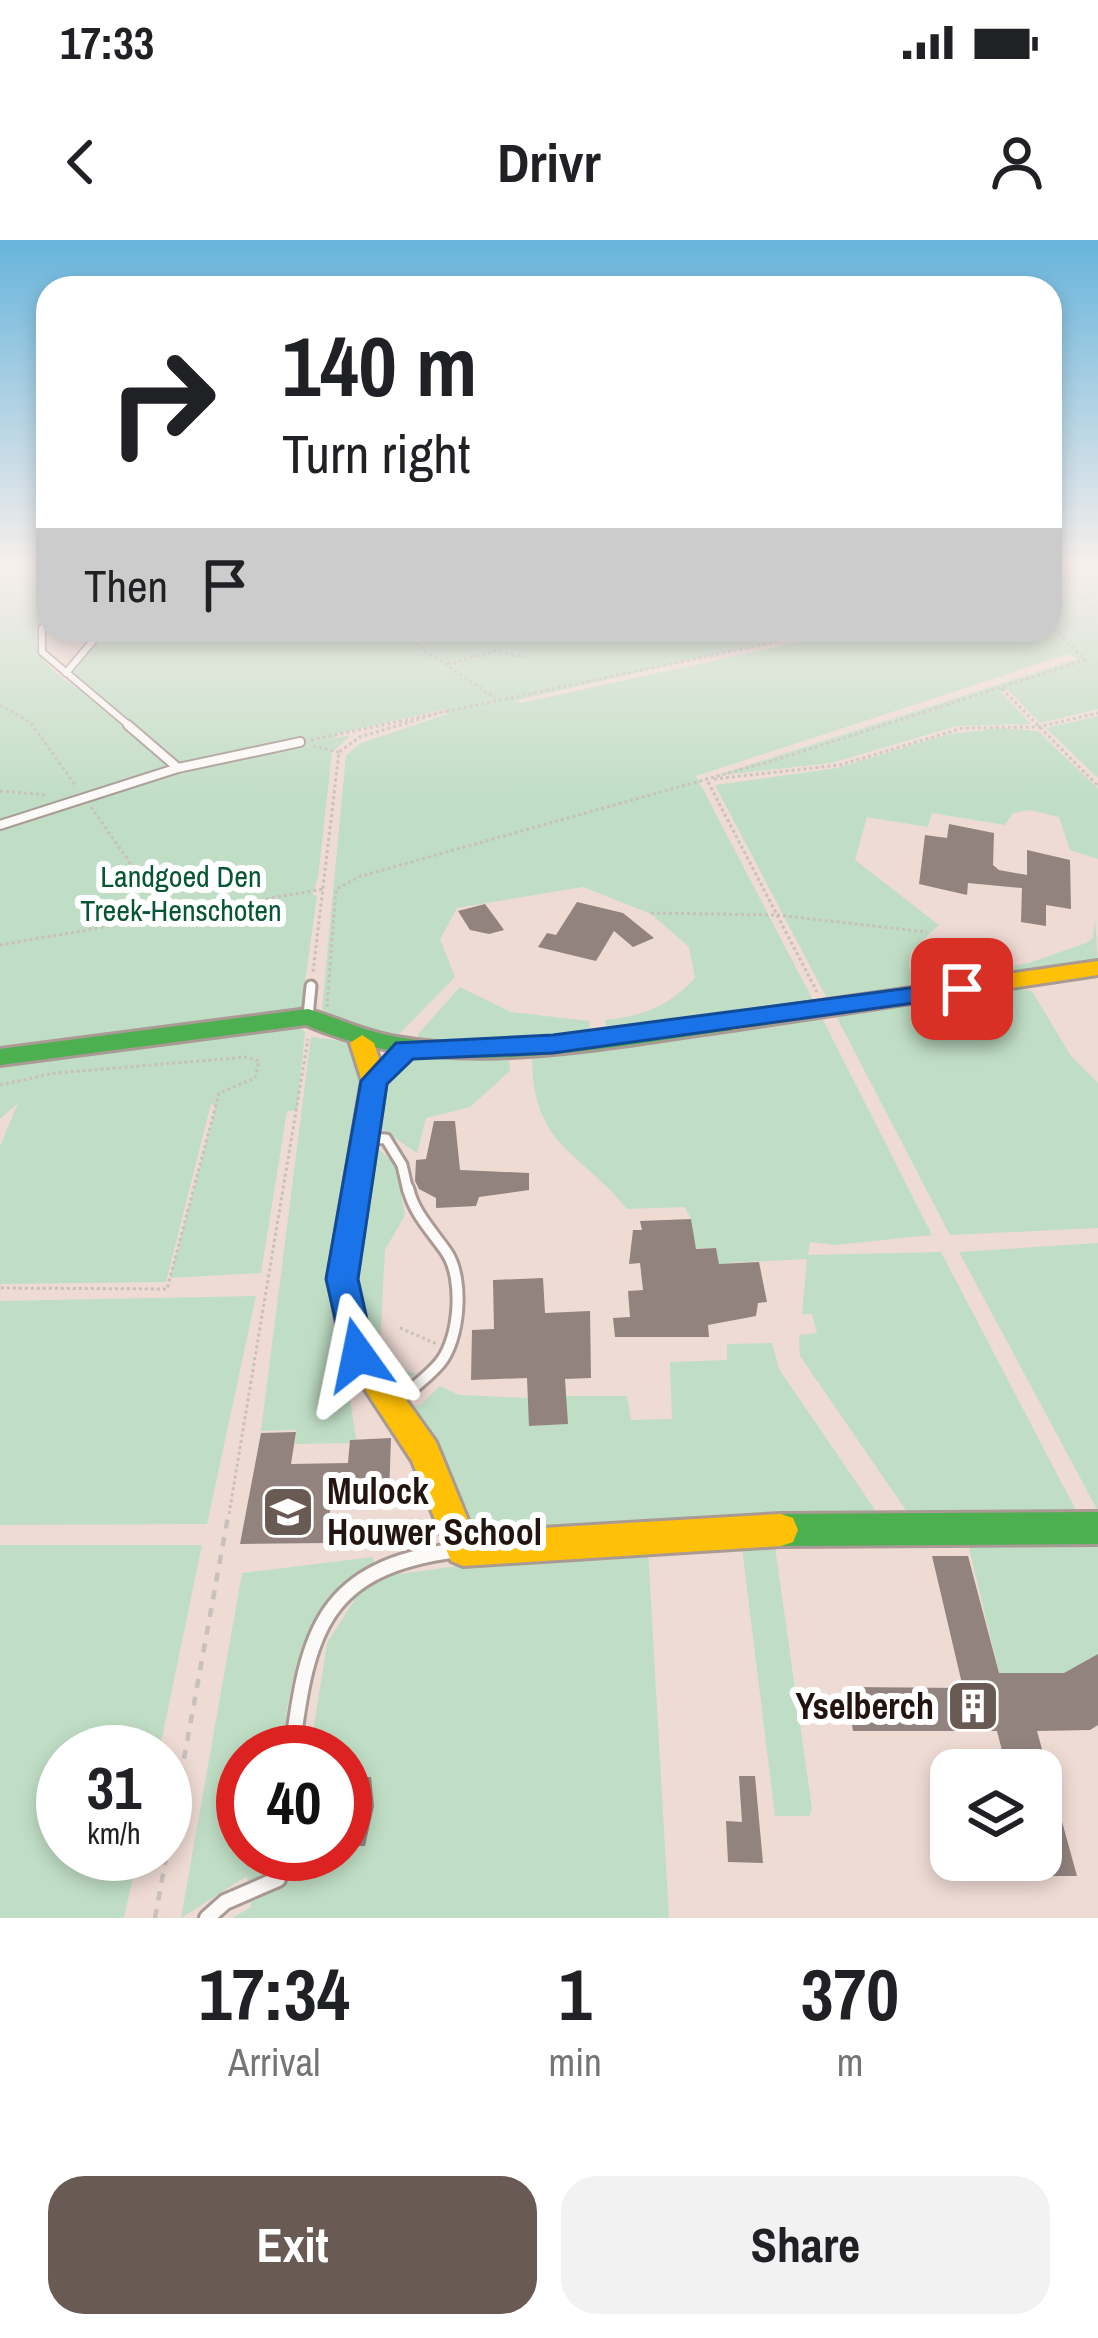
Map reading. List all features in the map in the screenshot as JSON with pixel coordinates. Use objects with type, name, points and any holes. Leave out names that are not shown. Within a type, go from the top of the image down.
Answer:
[{"type":"street","points":[[0,1057],[315,1023],[362,1043],[406,1050],[553,1044],[826,1010],[1098,968]]},
{"type":"street","points":[[362,1043],[374,1081],[342,1279],[358,1355],[425,1453],[463,1549],[590,1537],[896,1525],[1098,1528]]},
{"type":"street","points":[[374,1081],[406,1050]]},
{"type":"lane","points":[[42,642],[42,652],[178,768]]},
{"type":"lane","points":[[66,673],[92,642]]},
{"type":"lane","points":[[0,825],[178,768],[300,742]]},
{"type":"lane","points":[[311,986],[315,1023]]},
{"type":"lane","points":[[364,1138],[386,1139],[396,1153],[412,1205],[451,1259],[458,1291],[448,1349],[441,1362],[392,1405]]},
{"type":"lane","points":[[295,1725],[300,1678],[334,1601],[393,1561],[463,1549]]},
{"type":"lane","points":[[207,1918],[225,1902],[273,1881]]},
{"type":"path","points":[[413,642],[496,700]]},
{"type":"path","points":[[300,742],[773,642]]},
{"type":"path","points":[[154,1918],[268,1300],[336,889],[361,876],[707,780],[1084,660],[1067,642]]},
{"type":"path","points":[[446,664],[496,649],[511,649],[524,657]]},
{"type":"path","points":[[1000,687],[1098,786]]},
{"type":"path","points":[[360,737],[464,705]]},
{"type":"path","points":[[707,780],[840,765],[963,728],[1038,727],[1098,712]]},
{"type":"path","points":[[300,742],[338,752],[368,727]]},
{"type":"path","points":[[311,986],[338,752]]},
{"type":"path","points":[[707,780],[826,1010]]},
{"type":"path","points":[[0,791],[85,798]]},
{"type":"path","points":[[0,945],[324,889]]},
{"type":"path","points":[[651,914],[777,915],[927,932]]},
{"type":"path","points":[[0,1085],[55,1073],[246,1057],[259,1060],[255,1078],[219,1093],[167,1289],[0,1288]]},
{"type":"path","points":[[400,1328],[425,1339]]},
{"type":"green space","name":"Landgoed Den Treek-Henschoten","points":[[0,642],[36,642],[47,664],[81,691],[86,685],[72,673],[98,642],[768,642],[514,701],[521,703],[798,642],[1098,642],[1098,709],[1040,723],[1008,690],[1000,691],[1031,724],[957,726],[831,763],[715,776],[1078,659],[1069,654],[696,776],[816,1006],[607,1032],[605,1020],[654,1008],[695,978],[689,947],[651,914],[583,887],[457,908],[440,939],[455,977],[398,1035],[357,1031],[322,1009],[346,755],[361,743],[450,713],[446,709],[335,734],[335,738],[351,735],[332,752],[301,1011],[0,1052]]},
{"type":"green space","points":[[1098,716],[1098,778],[1046,728]]},
{"type":"green space","points":[[1001,728],[1038,731],[1098,789],[1098,859],[1070,850],[1059,817],[1030,810],[1013,813],[1005,825],[932,813],[928,827],[867,817],[855,860],[939,925],[911,951],[909,967],[920,992],[830,1004],[715,785],[837,768],[949,734]]},
{"type":"green space","points":[[1095,918],[1098,965],[978,983],[979,972],[1029,963],[1086,943],[1093,938]]},
{"type":"green space","points":[[460,987],[511,1012],[589,1021],[591,1033],[418,1045],[418,1034]]},
{"type":"green space","points":[[1032,991],[1071,1056],[1098,1083],[1098,1228],[950,1235],[835,1014]]},
{"type":"green space","points":[[821,1016],[932,1235],[835,1245],[810,1242],[808,1255],[941,1252],[1080,1518],[914,1522],[800,1356],[799,1335],[817,1333],[812,1314],[802,1314],[807,1259],[726,1263],[721,1274],[716,1248],[684,1249],[691,1219],[685,1207],[627,1209],[560,1143],[539,1108],[532,1053]]},
{"type":"green space","points":[[295,1025],[305,1032],[297,1110],[287,1111],[261,1273],[170,1278],[216,1106],[211,1104],[166,1282],[0,1284],[0,1146],[18,1103],[0,1119],[0,1064]]},
{"type":"green space","points":[[311,1037],[352,1042],[363,1081],[335,1312],[357,1443],[295,1444],[296,1430],[261,1431]]},
{"type":"green space","points":[[509,1054],[510,1071],[470,1107],[426,1118],[417,1153],[380,1128],[382,1096],[416,1056]]},
{"type":"green space","points":[[371,1142],[396,1165],[405,1215],[385,1250],[379,1362],[416,1374],[376,1399],[357,1291],[356,1254]]},
{"type":"green space","points":[[1098,1243],[1098,1511],[959,1252]]},
{"type":"green space","points":[[256,1296],[207,1524],[0,1525],[0,1301]]},
{"type":"green space","points":[[772,1343],[779,1369],[884,1523],[472,1542],[412,1405],[420,1405],[440,1386],[459,1395],[528,1398],[530,1426],[567,1424],[566,1396],[627,1396],[631,1420],[672,1419],[670,1362],[727,1360],[727,1344]]},
{"type":"green space","points":[[1098,1536],[1098,1654],[1058,1677],[999,1673],[967,1540]]},
{"type":"green space","points":[[0,1545],[202,1545],[165,1725],[36,1725],[36,1881],[132,1881],[124,1918],[0,1918]]},
{"type":"green space","points":[[775,1547],[812,1809],[809,1816],[775,1816],[742,1548]]},
{"type":"green space","points":[[648,1550],[669,1918],[232,1918],[251,1907],[248,1881],[372,1881],[372,1725],[314,1725],[327,1643],[360,1591],[386,1576],[552,1553]]},
{"type":"green space","points":[[373,1557],[374,1564],[350,1579],[315,1619],[289,1697],[286,1725],[216,1725],[216,1881],[239,1881],[181,1918],[188,1881],[192,1881],[192,1856],[242,1573]]},
{"type":"building","points":[[949,824],[994,833],[993,865],[999,870],[1027,875],[1027,850],[1070,860],[1071,909],[1046,905],[1046,926],[1021,922],[1022,888],[968,883],[967,895],[919,884],[925,835],[947,838]]},
{"type":"building","points":[[577,902],[623,913],[654,938],[633,947],[614,931],[596,961],[538,947],[547,933],[556,935]]},
{"type":"building","points":[[485,904],[504,930],[489,934],[470,930],[458,911]]},
{"type":"building","points":[[434,1121],[455,1121],[460,1170],[529,1173],[529,1190],[479,1197],[476,1206],[436,1208],[436,1198],[419,1189],[415,1181],[416,1160],[426,1159]]},
{"type":"building","points":[[691,1219],[696,1249],[716,1248],[719,1264],[759,1262],[767,1302],[758,1303],[756,1316],[708,1325],[709,1337],[615,1337],[613,1318],[630,1317],[628,1291],[643,1290],[640,1263],[629,1264],[633,1230],[642,1230],[640,1221]]},
{"type":"building","points":[[543,1278],[545,1313],[590,1311],[591,1378],[565,1379],[568,1424],[529,1426],[527,1378],[471,1380],[472,1330],[494,1329],[493,1280]]},
{"type":"building","name":"Mulock Houwer School","points":[[296,1432],[291,1464],[348,1463],[350,1440],[391,1438],[389,1498],[367,1499],[368,1486],[333,1487],[326,1543],[240,1544],[261,1433]]},
{"type":"building","name":"Yselberch","points":[[932,1556],[968,1556],[999,1673],[1064,1673],[1098,1654],[1098,1725],[1090,1730],[1037,1731],[1042,1749],[1002,1749],[997,1731],[853,1731],[846,1687],[963,1688]]},
{"type":"building","points":[[739,1776],[755,1776],[763,1863],[728,1862],[726,1821],[742,1822]]},
{"type":"building","name":"Yselberch","points":[[1062,1822],[1077,1876],[1062,1876]]},
{"type":"traffic: fast","points":[[0,1057],[308,1017],[352,1036],[458,1050],[573,1044],[732,1022]]},
{"type":"traffic: fast","points":[[781,1530],[1098,1528]]},
{"type":"traffic: slow","points":[[732,1022],[1098,968]]},
{"type":"traffic: slow","points":[[362,1043],[374,1081],[342,1278],[358,1356],[425,1453],[463,1549],[781,1530]]},
{"type":"place","name":"Mulock Houwer School","points":[[288,1512]]},
{"type":"place","name":"Yselberch","points":[[973,1706]]},
{"type":"route","points":[[358,1355],[342,1279],[364,1138],[374,1081],[406,1050],[553,1044],[962,989]]}]
